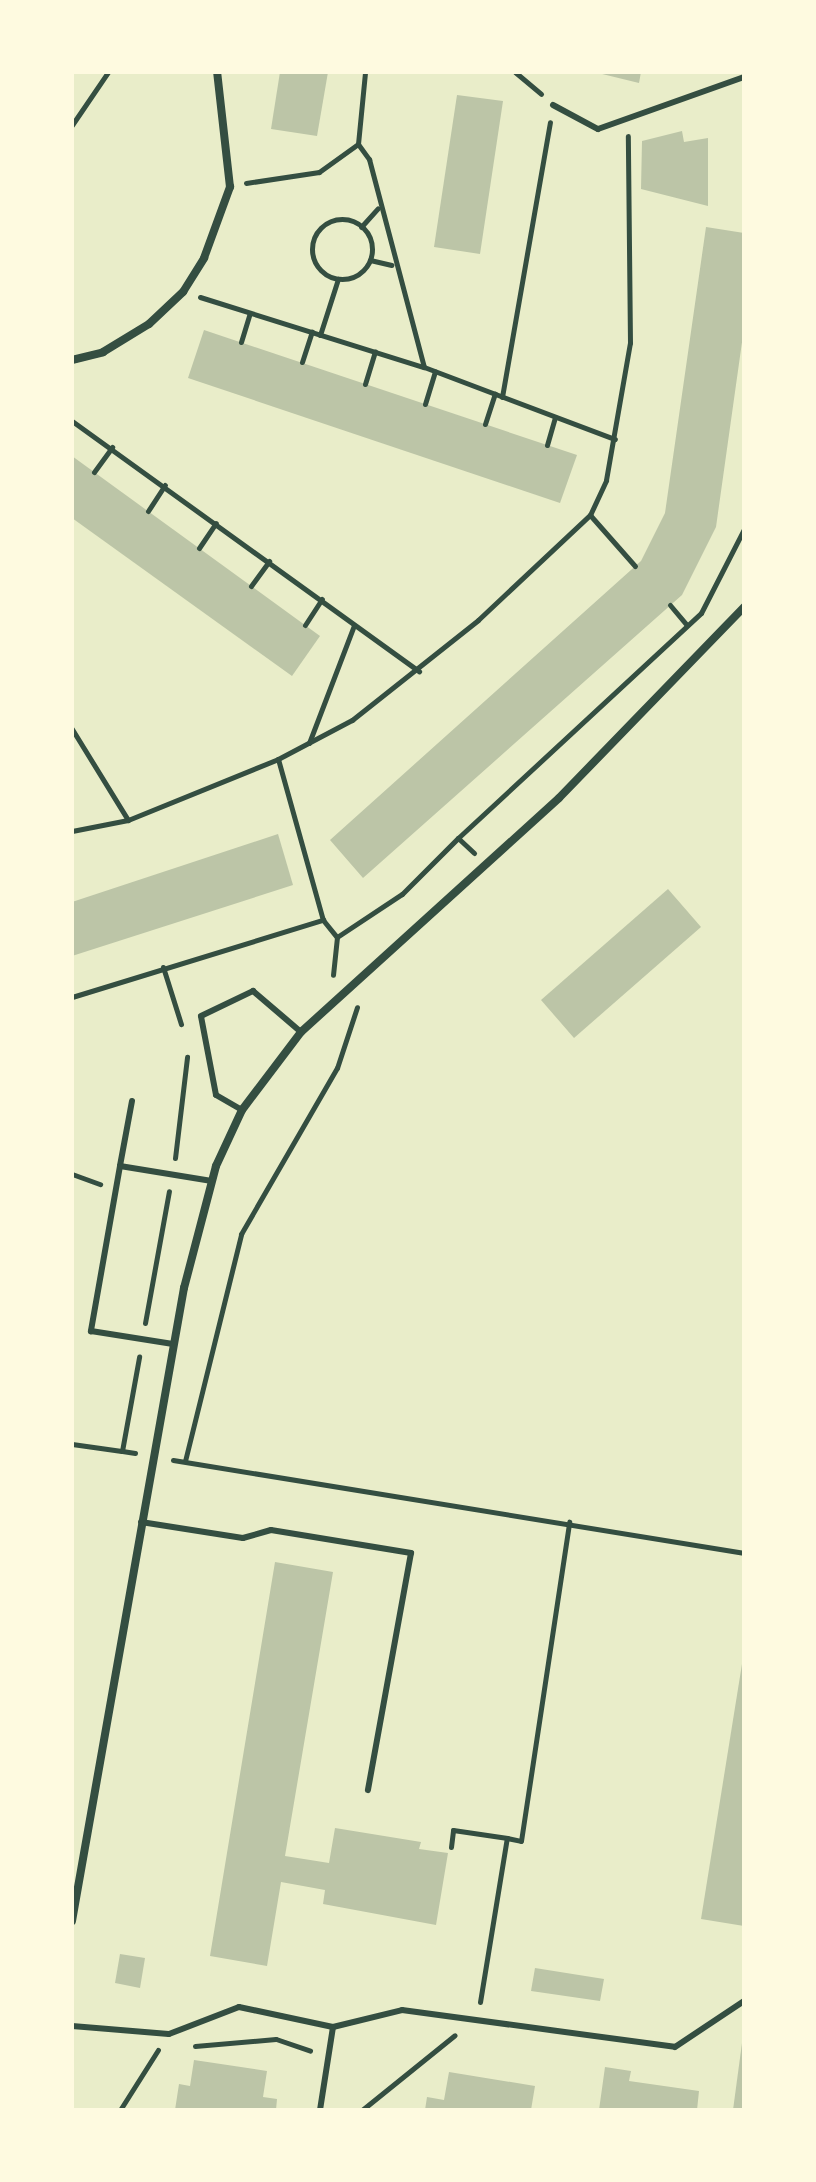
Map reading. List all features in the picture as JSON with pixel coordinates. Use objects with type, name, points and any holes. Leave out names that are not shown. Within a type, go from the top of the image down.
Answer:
[{"type":"street","points":[[72,360],[103,352],[183,292],[230,187],[217,72]]},
{"type":"street","points":[[72,1921],[173,1344],[212,1181],[242,1110],[301,1032],[487,865],[744,607]]},
{"type":"lane","points":[[553,105],[598,129],[744,77]]},
{"type":"lane","points":[[242,1110],[216,1095],[201,1016],[253,991],[301,1032]]},
{"type":"lane","points":[[132,1101],[91,1331],[173,1344]]},
{"type":"lane","points":[[120,1166],[212,1181]]},
{"type":"lane","points":[[141,1522],[243,1538],[271,1530],[411,1553],[368,1790]]},
{"type":"lane","points":[[72,2026],[169,2034],[239,2007],[333,2027],[402,2010],[675,2047],[744,2001]]},
{"type":"lane","points":[[320,2110],[333,2027]]},
{"type":"path","points":[[72,125],[108,72]]},
{"type":"path","points":[[365,72],[358,144],[424,367]]},
{"type":"path","points":[[485,424],[498,396],[553,105],[515,72]]},
{"type":"path","points":[[72,831],[128,820],[278,759],[309,743],[419,671],[590,515],[615,439],[634,267],[624,180],[631,116]]},
{"type":"path","points":[[230,187],[319,172],[358,144]]},
{"type":"path","points":[[361,227],[379,207]]},
{"type":"path","points":[[341,219],[361,227],[370,240],[369,260],[357,275],[338,279],[314,262],[316,233],[341,219]]},
{"type":"path","points":[[369,260],[392,266]]},
{"type":"path","points":[[320,335],[338,279]]},
{"type":"path","points":[[183,292],[424,367],[615,439]]},
{"type":"path","points":[[241,342],[250,313]]},
{"type":"path","points":[[302,362],[312,332]]},
{"type":"path","points":[[365,384],[375,352]]},
{"type":"path","points":[[425,404],[435,372]]},
{"type":"path","points":[[547,445],[555,417]]},
{"type":"path","points":[[72,421],[165,485],[419,671]]},
{"type":"path","points":[[94,472],[112,447]]},
{"type":"path","points":[[148,511],[165,485]]},
{"type":"path","points":[[590,515],[635,566]]},
{"type":"path","points":[[199,548],[216,523]]},
{"type":"path","points":[[337,937],[402,894],[687,625],[731,565],[744,529]]},
{"type":"path","points":[[251,586],[269,561]]},
{"type":"path","points":[[305,625],[322,599]]},
{"type":"path","points":[[670,605],[687,625]]},
{"type":"path","points":[[309,743],[354,625]]},
{"type":"path","points":[[72,729],[128,820]]},
{"type":"path","points":[[185,1462],[241,1234],[350,1041],[361,1010],[333,982],[337,937],[323,920],[278,759]]},
{"type":"path","points":[[458,838],[487,865]]},
{"type":"path","points":[[72,997],[323,920]]},
{"type":"path","points":[[163,967],[185,1038]]},
{"type":"path","points":[[122,1451],[172,1175],[186,1050]]},
{"type":"path","points":[[72,1174],[117,1187]]},
{"type":"path","points":[[72,1444],[569,1522],[744,1553]]},
{"type":"path","points":[[451,1847],[453,1830],[521,1841],[569,1522]]},
{"type":"path","points":[[362,2110],[476,2020],[507,1838]]},
{"type":"path","points":[[120,2110],[169,2034]]},
{"type":"path","points":[[184,2048],[276,2039],[327,2062]]},
{"type":"path","points":[[148,2051],[171,2050]]},
{"type":"building","points":[[280,72],[328,72],[317,136],[271,129]]},
{"type":"building","points":[[594,72],[641,72],[639,83]]},
{"type":"building","points":[[457,95],[503,101],[480,254],[434,247]]},
{"type":"building","points":[[682,131],[684,142],[708,138],[708,206],[641,189],[642,141]]},
{"type":"building","points":[[706,227],[744,233],[744,328],[716,527],[682,595],[363,878],[330,840],[641,561],[665,513]]},
{"type":"building","points":[[204,330],[577,455],[560,503],[188,378]]},
{"type":"building","points":[[72,456],[320,636],[292,676],[72,518]]},
{"type":"building","points":[[278,834],[293,885],[72,956],[72,902]]},
{"type":"building","points":[[668,889],[701,927],[574,1038],[541,1000]]},
{"type":"building","points":[[275,1562],[333,1572],[285,1856],[329,1863],[335,1828],[421,1842],[419,1849],[448,1853],[436,1925],[323,1904],[325,1890],[281,1882],[267,1966],[210,1956]]},
{"type":"building","points":[[744,1664],[744,1926],[701,1919]]},
{"type":"building","points":[[120,1954],[145,1958],[140,1988],[115,1983]]},
{"type":"building","points":[[535,1968],[604,1979],[600,2001],[531,1991]]},
{"type":"building","points":[[742,2043],[744,2110],[733,2110]]},
{"type":"building","points":[[194,2060],[267,2071],[263,2097],[277,2099],[276,2110],[175,2110],[179,2084],[190,2086]]},
{"type":"building","points":[[605,2067],[631,2071],[629,2081],[699,2091],[697,2110],[599,2110]]},
{"type":"building","points":[[449,2072],[535,2086],[531,2110],[425,2110],[427,2097],[444,2100]]}]
